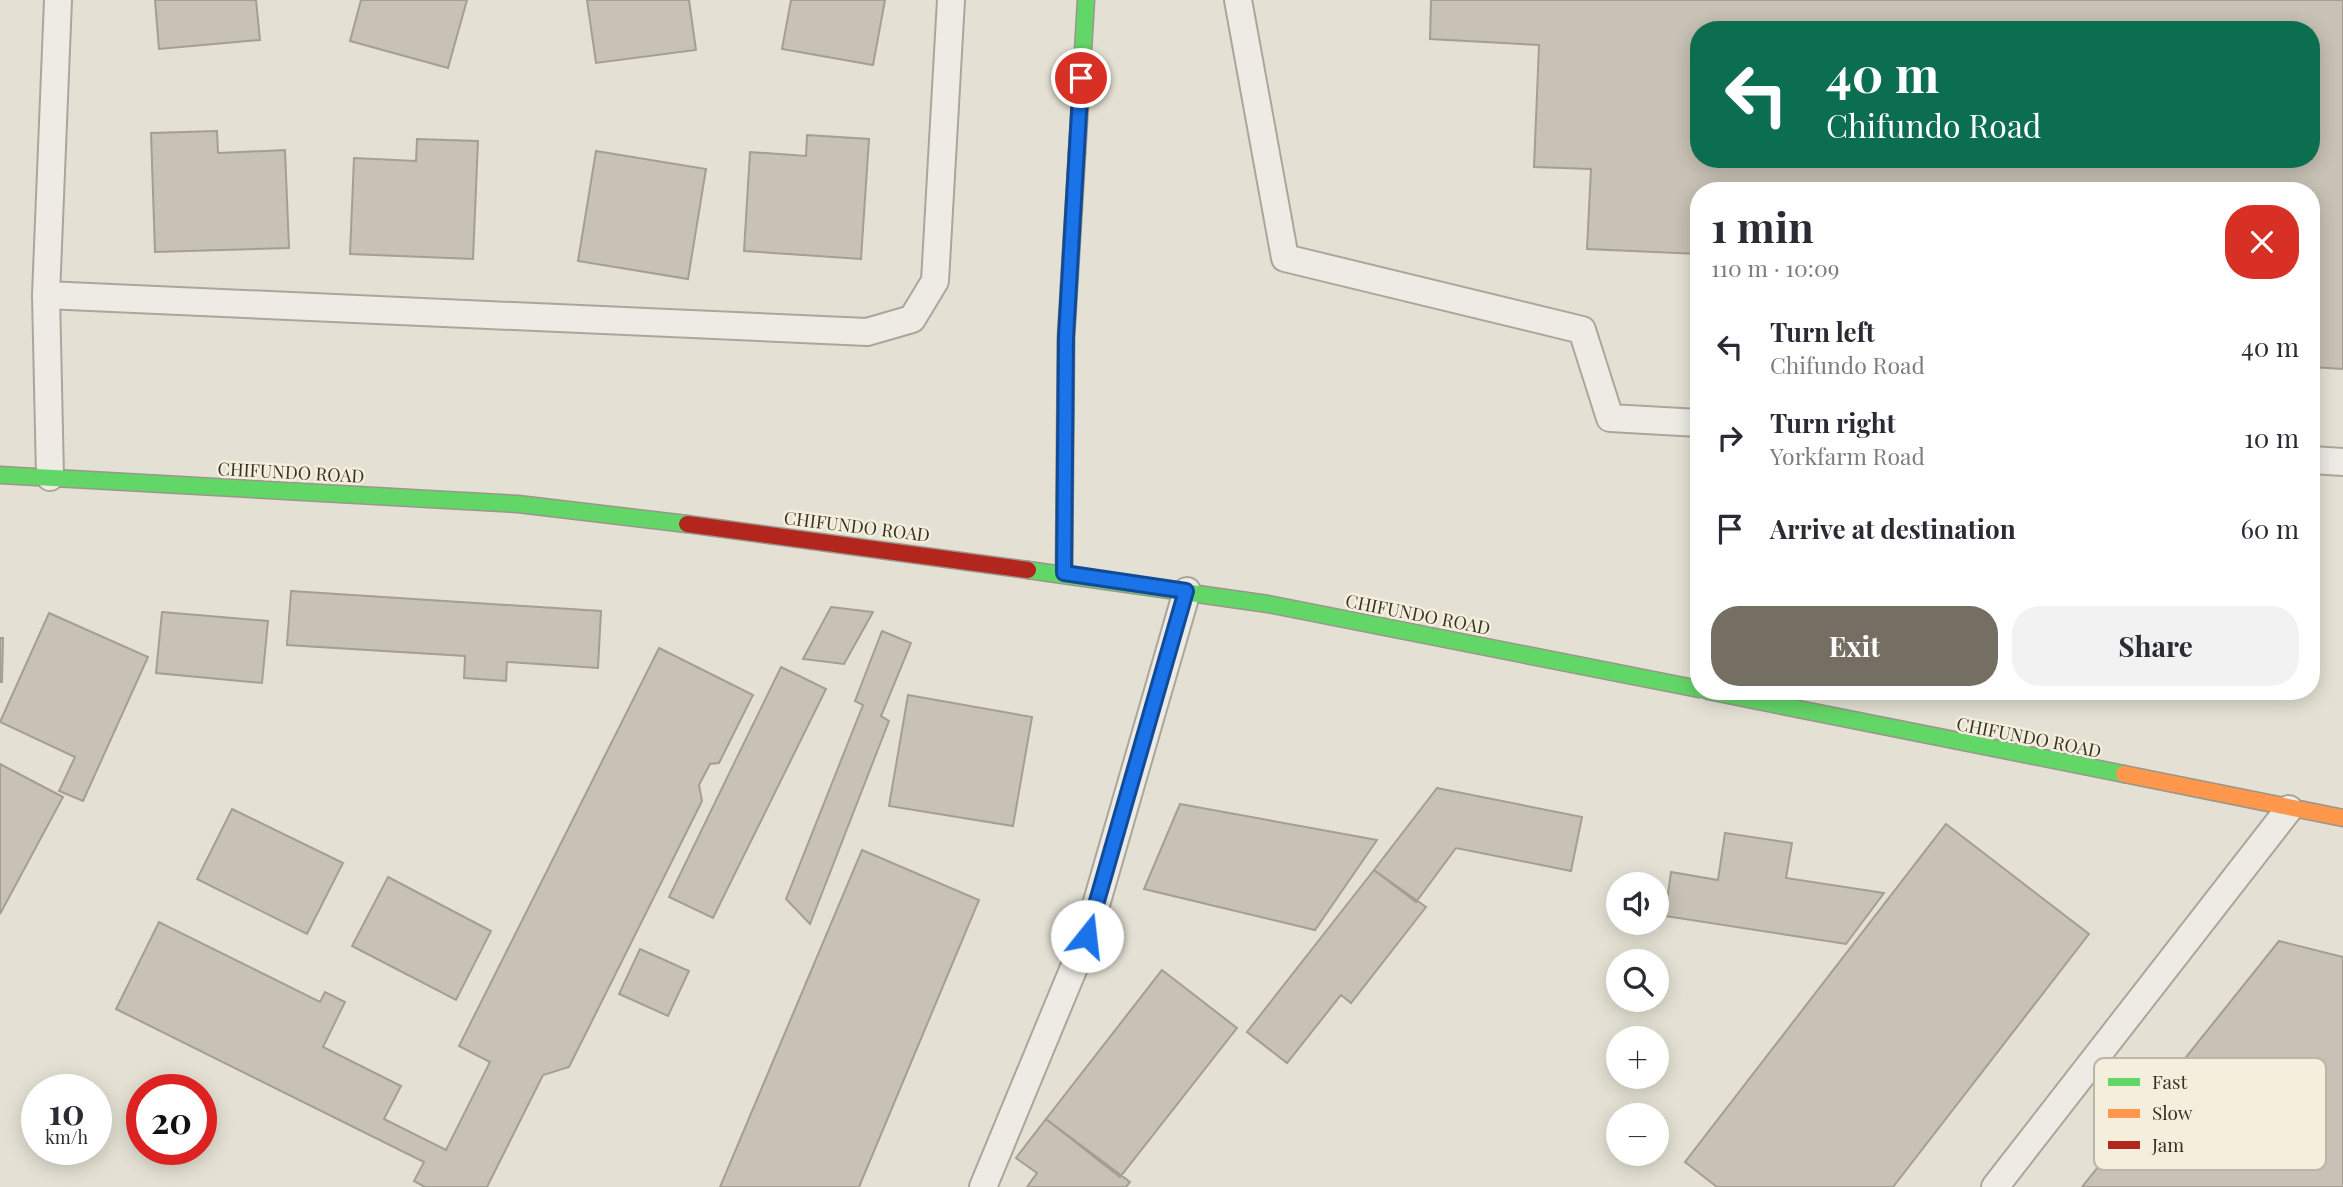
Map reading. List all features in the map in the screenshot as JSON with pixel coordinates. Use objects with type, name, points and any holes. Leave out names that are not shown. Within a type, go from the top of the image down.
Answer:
[{"type":"street","points":[[1064,573],[1066,337],[1086,0]]},
{"type":"street","name":"CHIFUNDO ROAD","points":[[0,475],[518,504],[1186,591],[1268,604],[1690,688]]},
{"type":"street","name":"CHIFUNDO ROAD","points":[[1753,700],[2343,818]]},
{"type":"lane","points":[[50,477],[46,295],[58,0]]},
{"type":"lane","points":[[46,295],[867,332],[912,318],[935,281],[951,0]]},
{"type":"lane","points":[[1238,0],[1285,258],[1581,330],[1611,418],[1690,422]]},
{"type":"lane","points":[[2320,461],[2343,462]]},
{"type":"lane","points":[[983,1187],[1087,936],[1186,591]]},
{"type":"lane","points":[[2095,1058],[2289,809]]},
{"type":"lane","points":[[1995,1187],[2094,1060]]},
{"type":"building","points":[[155,0],[256,0],[260,40],[159,49]]},
{"type":"building","points":[[361,0],[467,0],[448,68],[350,41]]},
{"type":"building","points":[[587,0],[689,0],[696,50],[596,63]]},
{"type":"building","points":[[791,0],[885,0],[873,65],[782,49]]},
{"type":"building","points":[[1431,0],[2343,0],[2343,369],[2320,368],[2320,182],[1690,182],[1690,254],[1587,249],[1591,169],[1534,167],[1539,45],[1430,39]]},
{"type":"building","points":[[217,131],[218,153],[285,150],[289,248],[155,252],[151,133]]},
{"type":"building","points":[[807,135],[869,139],[861,259],[744,251],[750,152],[806,156]]},
{"type":"building","points":[[417,139],[478,141],[473,259],[350,254],[354,158],[416,161]]},
{"type":"building","points":[[596,151],[706,169],[688,279],[578,261]]},
{"type":"building","points":[[291,591],[601,611],[598,668],[507,662],[506,681],[464,678],[465,656],[287,645]]},
{"type":"building","points":[[831,607],[873,612],[844,664],[803,659]]},
{"type":"building","points":[[162,612],[268,621],[262,683],[156,673]]},
{"type":"building","points":[[49,613],[148,657],[83,801],[59,791],[75,757],[0,722]]},
{"type":"building","points":[[882,631],[911,643],[881,716],[889,721],[810,924],[786,899],[863,705],[855,701]]},
{"type":"building","points":[[0,638],[3,638],[2,682],[0,682]]},
{"type":"building","points":[[659,648],[753,695],[719,763],[710,764],[699,785],[702,801],[569,1067],[543,1075],[487,1187],[425,1187],[414,1181],[424,1162],[116,1009],[159,922],[320,1002],[325,992],[345,1002],[323,1047],[401,1086],[384,1119],[446,1150],[490,1062],[459,1046]]},
{"type":"building","points":[[781,667],[826,689],[713,918],[669,897]]},
{"type":"building","points":[[908,695],[1032,717],[1013,826],[889,806]]},
{"type":"building","points":[[0,764],[63,797],[0,914]]},
{"type":"building","points":[[1437,788],[1582,817],[1571,871],[1456,848],[1416,902],[1374,870]]},
{"type":"building","points":[[1180,804],[1377,840],[1315,930],[1144,889]]},
{"type":"building","points":[[232,809],[343,863],[307,934],[197,879]]},
{"type":"building","points":[[1946,824],[2089,934],[1893,1187],[1717,1187],[1685,1162]]},
{"type":"building","points":[[1725,833],[1792,843],[1786,878],[1884,893],[1846,944],[1669,917],[1671,872],[1718,880]]},
{"type":"building","points":[[862,850],[979,900],[859,1187],[720,1187]]},
{"type":"building","points":[[1374,870],[1426,907],[1351,1003],[1341,995],[1287,1063],[1247,1032]]},
{"type":"building","points":[[388,877],[491,931],[456,1000],[352,946]]},
{"type":"building","points":[[2279,941],[2343,957],[2343,1187],[2082,1187],[2096,1170],[2326,1170],[2326,1058],[2185,1058]]},
{"type":"building","points":[[640,949],[689,971],[668,1016],[619,994]]},
{"type":"building","points":[[1162,970],[1237,1028],[1120,1177],[1046,1119]]},
{"type":"building","points":[[1046,1119],[1130,1182],[1126,1187],[1027,1187],[1037,1173],[1016,1158]]},
{"type":"traffic: fast","points":[[1077,153],[1086,0]]},
{"type":"traffic: fast","points":[[0,475],[518,504],[687,524]]},
{"type":"traffic: fast","points":[[1028,570],[1268,604],[1690,687]]},
{"type":"traffic: fast","points":[[1753,700],[2124,774]]},
{"type":"traffic: slow","points":[[1064,573],[1066,337],[1077,153]]},
{"type":"traffic: slow","points":[[2124,774],[2343,818]]},
{"type":"traffic: jam","points":[[687,524],[1028,570]]},
{"type":"route","points":[[1081,78],[1066,337],[1064,573],[1186,591],[1087,936]]}]
